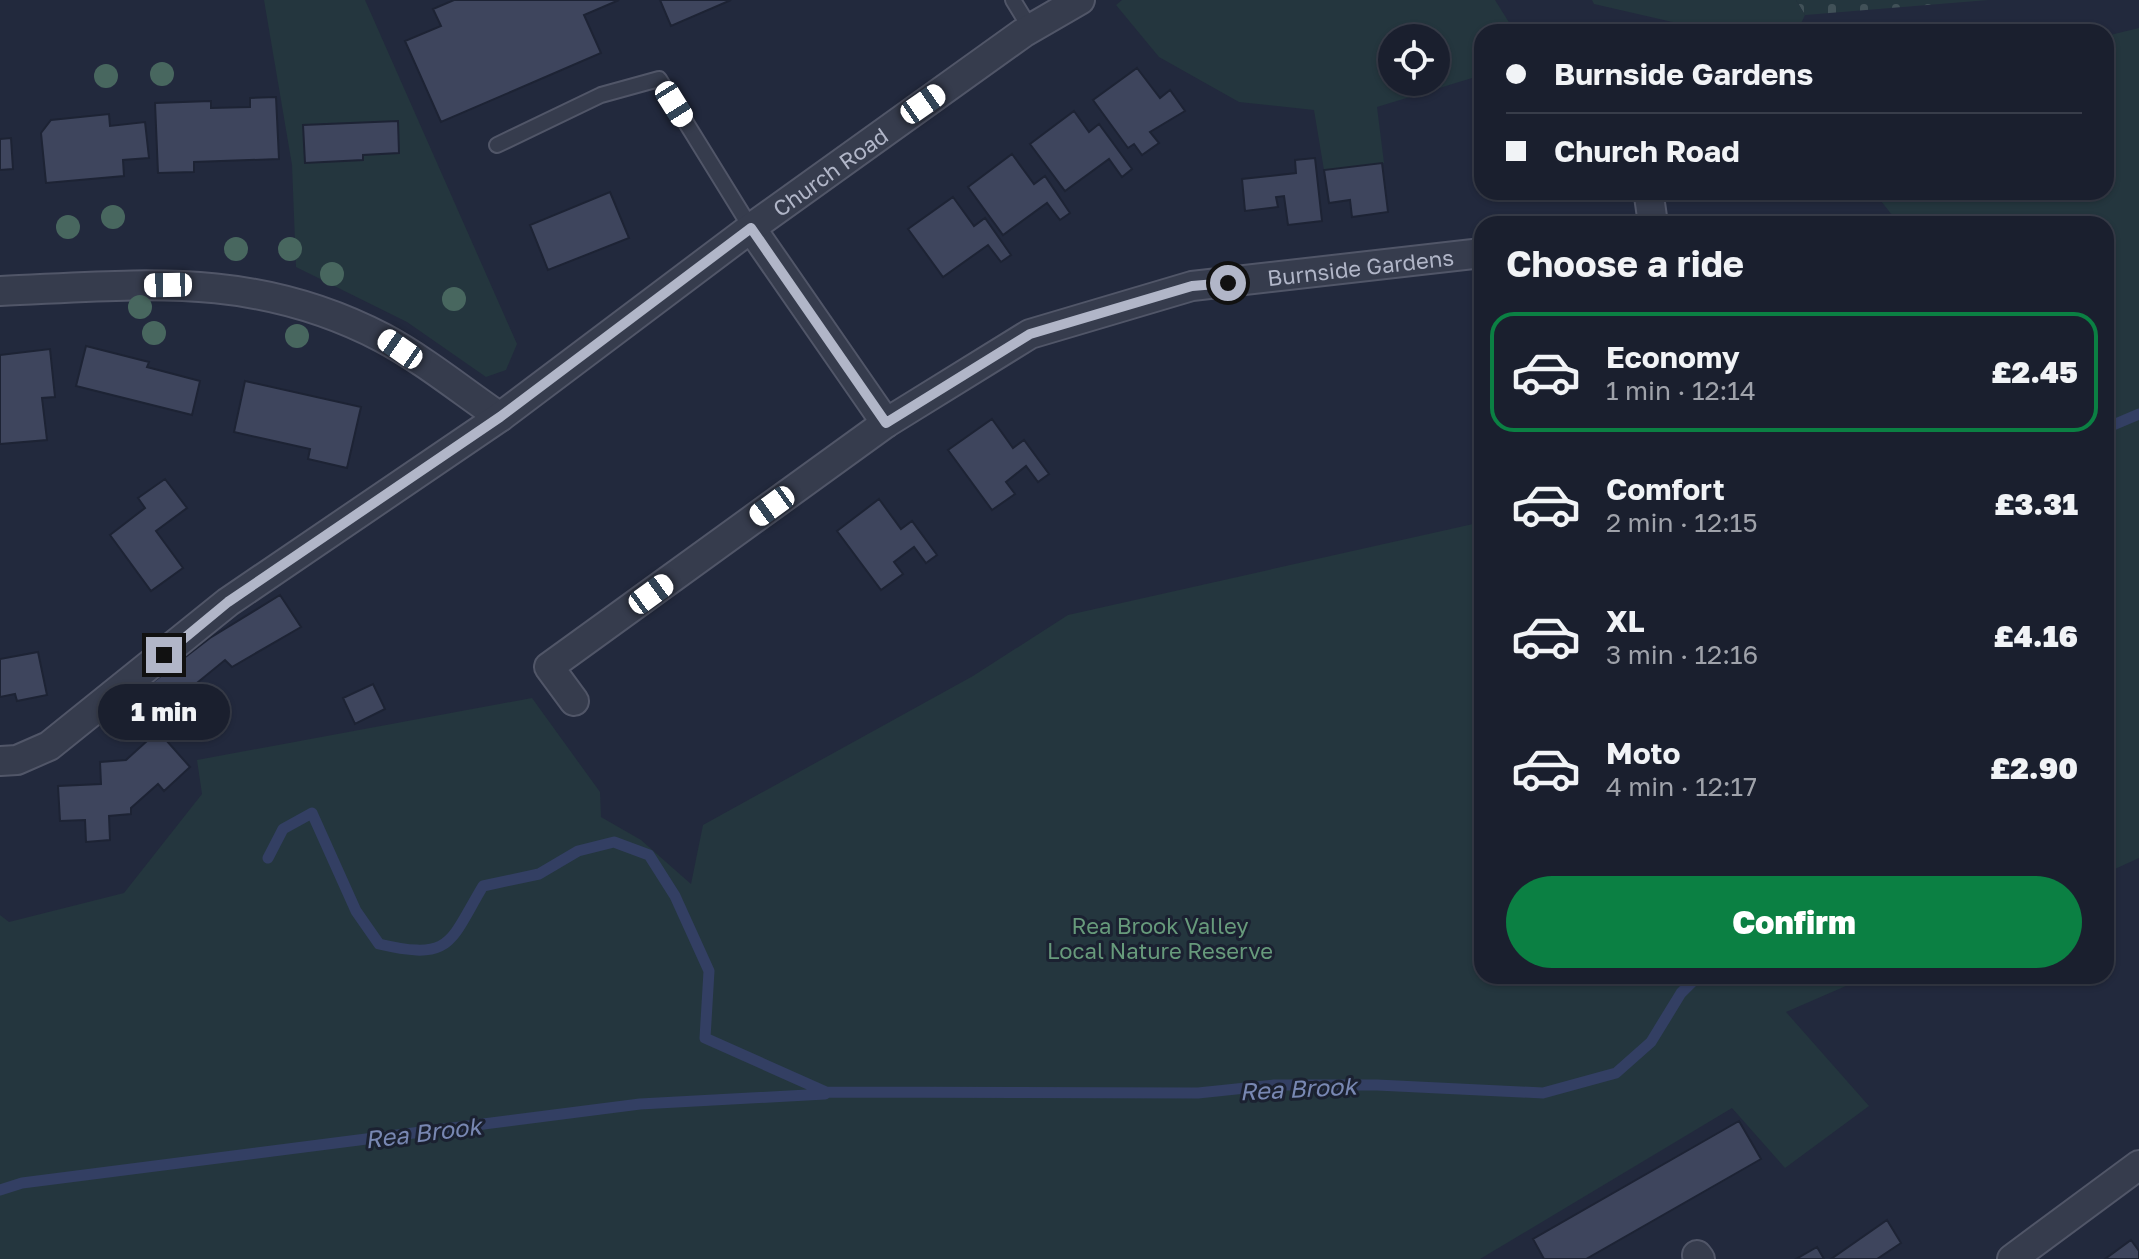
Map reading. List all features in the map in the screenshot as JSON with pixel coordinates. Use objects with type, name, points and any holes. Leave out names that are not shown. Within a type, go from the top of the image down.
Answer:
[{"type":"street","name":"Church Road","points":[[0,761],[17,760],[49,746],[228,602],[500,417],[751,228],[1030,28],[1080,0]]},
{"type":"street","points":[[751,228],[886,423]]},
{"type":"street","name":"Burnside Gardens","points":[[574,701],[549,667],[886,423],[1030,334],[1192,286],[1474,254]]},
{"type":"street","points":[[0,291],[192,285],[264,293],[332,314],[386,340],[500,417]]},
{"type":"street","points":[[2012,1259],[2139,1165]]},
{"type":"lane","points":[[1013,0],[1030,28]]},
{"type":"lane","points":[[497,145],[601,95],[659,79],[751,228]]},
{"type":"green space","points":[[264,0],[365,0],[517,344],[506,370],[486,377],[407,322],[296,267],[292,165]],"holes":[[[398,121],[399,153],[363,155],[362,160],[305,163],[303,126]]]},
{"type":"green space","points":[[1122,0],[1495,0],[1510,24],[1474,24],[1474,77],[1450,85],[1450,24],[1378,24],[1378,96],[1413,96],[1377,107],[1384,163],[1324,170],[1314,110],[1239,102],[1159,57],[1116,5]]},
{"type":"green space","points":[[1592,0],[1796,0],[1805,15],[1801,24],[1681,24],[1594,4]]},
{"type":"green space","points":[[1796,0],[1988,0],[1805,15]]},
{"type":"green space","points":[[2139,28],[2139,858],[2114,869],[2114,216],[1893,216],[1880,200],[2114,200],[2114,34]]},
{"type":"green space","name":"Rea Brook Valley Local Nature Reserve","points":[[1474,524],[1474,984],[1851,984],[1786,1012],[1869,1106],[1785,1168],[1732,1108],[1480,1259],[0,1259],[0,915],[9,922],[124,893],[202,794],[197,760],[532,698],[600,792],[601,817],[641,840],[691,884],[703,825],[973,676],[1068,615]]},
{"type":"building","points":[[454,0],[619,0],[584,15],[601,53],[441,122],[405,41],[441,26],[433,9]]},
{"type":"building","points":[[660,0],[731,0],[671,26]]},
{"type":"building","points":[[1137,68],[1160,98],[1170,90],[1185,111],[1150,132],[1159,143],[1142,155],[1134,144],[1128,148],[1093,100]]},
{"type":"building","points":[[276,97],[279,159],[194,162],[194,172],[158,173],[155,103],[211,101],[211,108],[250,107],[250,98]]},
{"type":"building","points":[[1074,111],[1089,132],[1099,124],[1132,169],[1122,177],[1109,159],[1065,191],[1030,144]]},
{"type":"building","points":[[109,114],[110,126],[145,122],[149,158],[123,160],[124,176],[46,183],[41,133],[51,120]]},
{"type":"building","points":[[398,121],[399,153],[363,155],[363,160],[305,163],[303,125]]},
{"type":"building","points":[[11,138],[13,169],[0,170],[0,139]]},
{"type":"building","points":[[1012,154],[1034,184],[1045,176],[1070,213],[1060,220],[1047,203],[1003,235],[968,187]]},
{"type":"building","points":[[1315,158],[1322,221],[1288,225],[1284,196],[1276,197],[1278,207],[1245,211],[1242,179],[1296,173],[1295,160]]},
{"type":"building","points":[[1382,163],[1388,212],[1352,217],[1350,200],[1329,203],[1324,170]]},
{"type":"building","points":[[610,192],[629,238],[548,270],[530,225]]},
{"type":"building","points":[[953,197],[974,226],[985,218],[1011,255],[1001,262],[988,245],[943,277],[908,229]]},
{"type":"building","points":[[86,346],[149,362],[147,367],[200,381],[192,415],[76,386]]},
{"type":"building","points":[[50,349],[55,397],[42,398],[47,440],[0,444],[0,355]]},
{"type":"building","points":[[245,381],[361,407],[347,468],[308,459],[310,449],[234,432]]},
{"type":"building","points":[[992,419],[1013,448],[1024,440],[1049,474],[1038,482],[1026,466],[1006,482],[1015,494],[992,510],[948,450]]},
{"type":"building","points":[[165,479],[187,508],[156,531],[183,568],[151,591],[110,535],[145,508],[138,498]]},
{"type":"building","points":[[879,499],[901,529],[912,521],[937,555],[926,563],[914,547],[894,562],[903,574],[881,590],[837,531]]},
{"type":"building","points":[[280,595],[301,627],[232,667],[225,660],[170,705],[153,682],[210,638]]},
{"type":"building","points":[[38,652],[47,695],[17,701],[15,694],[0,697],[0,659]]},
{"type":"building","points":[[373,684],[385,709],[355,724],[343,698]]},
{"type":"building","points":[[158,731],[190,767],[164,791],[158,784],[131,808],[131,814],[109,816],[110,840],[86,842],[85,820],[60,821],[58,786],[101,784],[100,762],[126,760]]},
{"type":"building","points":[[1739,1121],[1761,1159],[1586,1259],[1544,1259],[1533,1239]]},
{"type":"building","points":[[1887,1220],[1901,1243],[1877,1259],[1831,1259]]},
{"type":"building","points":[[2131,1240],[2139,1251],[2139,1259],[2105,1259]]},
{"type":"building","points":[[1817,1247],[1824,1259],[1796,1259]]},
{"type":"waterway","name":"Rea Brook","points":[[2114,425],[2139,414]]},
{"type":"waterway","name":"Rea Brook","points":[[268,858],[283,829],[312,813],[356,911],[379,944],[421,950],[446,943],[463,922],[483,886],[539,874],[578,851],[614,842],[649,855],[675,896],[709,971],[705,1038],[826,1092],[1198,1093],[1274,1085],[1377,1085],[1543,1093],[1616,1073],[1651,1042],[1681,993],[1690,984]]},
{"type":"waterway","name":"Rea Brook","points":[[0,1190],[22,1183],[640,1104],[825,1094]]},
{"type":"route","points":[[164,655],[228,602],[500,417],[751,228],[886,423],[1030,334],[1192,286],[1228,283]]}]
